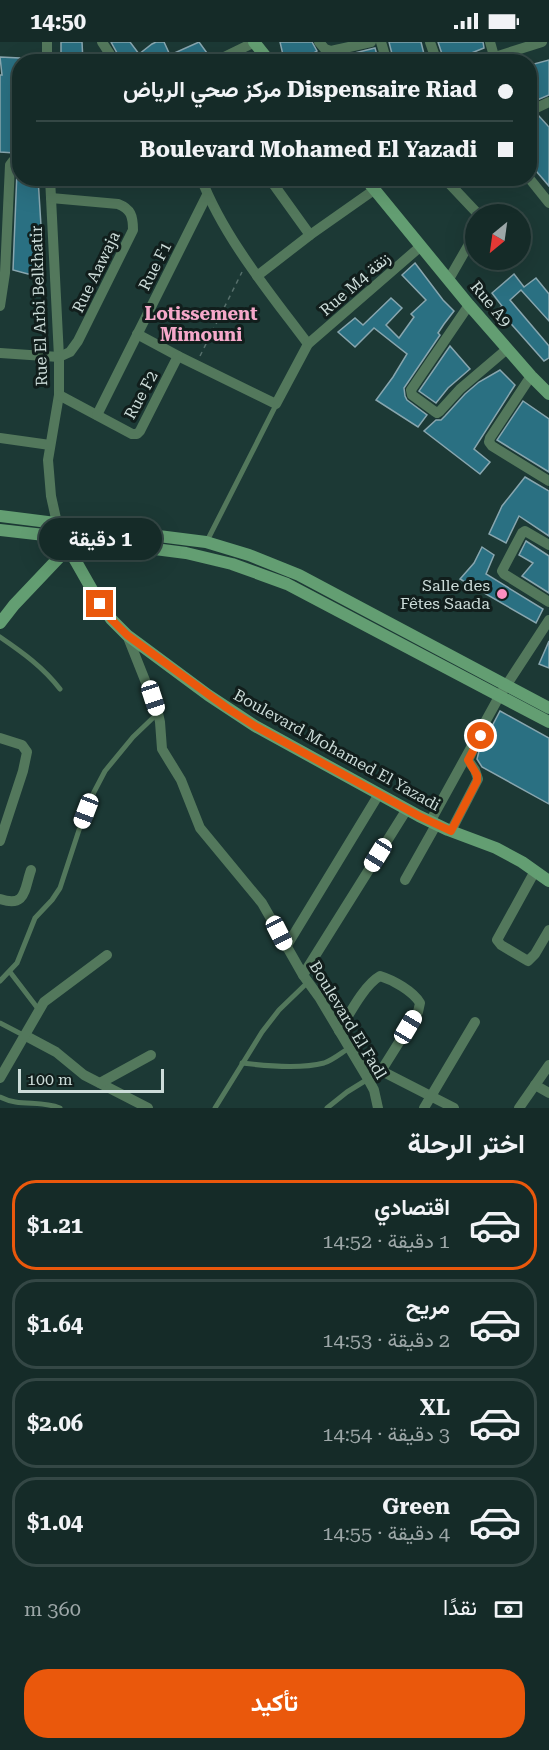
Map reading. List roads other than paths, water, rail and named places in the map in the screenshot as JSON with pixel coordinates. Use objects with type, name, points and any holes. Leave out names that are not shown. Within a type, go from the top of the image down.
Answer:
[{"type":"main road","name":"Rue A9","points":[[371,186],[469,305],[549,394]]},
{"type":"main road","points":[[0,516],[206,542],[249,555],[299,575],[503,692],[549,722]]},
{"type":"main road","name":"Rue El Arbi Belkhatir","points":[[57,523],[66,542]]},
{"type":"main road","points":[[0,530],[66,542],[196,555],[232,564],[287,584],[503,692],[549,708]]},
{"type":"main road","points":[[0,622],[66,542]]},
{"type":"main road","name":"Boulevard Mohamed El Yazadi","points":[[66,542],[105,612],[127,635],[240,717],[433,823],[496,848],[549,881]]},
{"type":"street","points":[[230,54],[255,42]]},
{"type":"street","points":[[319,42],[325,49],[331,51],[371,42]]},
{"type":"street","points":[[501,54],[542,42]]},
{"type":"street","points":[[0,306],[5,273],[10,165],[12,162]]},
{"type":"street","name":"Rue El Arbi Belkhatir","points":[[50,186],[59,395],[48,460],[57,523]]},
{"type":"street","points":[[137,334],[276,404],[308,344],[247,263],[204,186]]},
{"type":"street","points":[[275,186],[310,235]]},
{"type":"street","points":[[452,186],[469,204]]},
{"type":"street","points":[[535,186],[549,203]]},
{"type":"street","points":[[257,276],[374,190]]},
{"type":"street","name":"Rue F1","points":[[97,415],[207,195]]},
{"type":"street","name":"Rue Aawaja","points":[[51,198],[118,204],[126,207],[133,220],[133,230],[129,239],[78,341],[70,352],[59,357]]},
{"type":"street","name":"Rue M4 زنقة","points":[[308,344],[421,246]]},
{"type":"street","points":[[449,279],[465,251]]},
{"type":"street","points":[[469,305],[411,390],[412,395],[434,411],[440,411],[460,389],[507,349]]},
{"type":"street","points":[[0,353],[59,357]]},
{"type":"street","name":"Rue F2","points":[[59,395],[132,434],[137,434],[178,356]]},
{"type":"street","points":[[531,376],[489,442],[549,482]]},
{"type":"street","points":[[0,438],[50,445]]},
{"type":"street","points":[[549,545],[525,531],[502,571],[549,602]]},
{"type":"street","points":[[405,880],[503,692],[548,626]]},
{"type":"street","name":"Boulevard El Fadl","points":[[127,635],[158,713],[162,749],[181,780],[200,828],[262,903],[286,947],[368,1079],[374,1090],[378,1108]]},
{"type":"street","points":[[451,831],[478,779],[468,760],[503,692]]},
{"type":"street","points":[[0,738],[22,745],[27,752],[27,760],[4,817],[0,841]]},
{"type":"street","points":[[286,947],[379,794]]},
{"type":"street","points":[[306,979],[407,809]]},
{"type":"street","points":[[0,899],[15,903],[18,901],[22,897],[31,870]]},
{"type":"street","points":[[535,871],[497,940],[501,945],[528,960],[535,954],[549,930]]},
{"type":"street","points":[[0,1078],[44,1002],[107,955]]},
{"type":"street","points":[[339,1031],[366,989],[380,976],[415,996],[420,1003],[418,1011],[381,1071]]},
{"type":"street","points":[[424,1108],[475,1022]]},
{"type":"street","points":[[26,1036],[56,1052],[84,1075],[148,1108]]},
{"type":"street","points":[[350,1050],[366,1063],[454,1108]]},
{"type":"street","points":[[100,1083],[151,1055]]},
{"type":"street","points":[[519,1108],[549,1065]]},
{"type":"street","points":[[536,1084],[549,1093]]},
{"type":"lane","points":[[206,542],[276,404]]},
{"type":"lane","points":[[0,637],[39,666],[60,689]]},
{"type":"lane","points":[[0,981],[16,963],[35,918],[60,888],[79,830],[105,771],[158,713]]},
{"type":"lane","points":[[10,972],[39,1010]]},
{"type":"lane","points":[[215,1108],[262,1032],[306,979]]},
{"type":"lane","points":[[0,1023],[26,1036]]},
{"type":"lane","points":[[242,1063],[279,1066],[314,1064],[332,1059],[350,1050]]},
{"type":"lane","points":[[327,1108],[368,1079]]},
{"type":"lane","points":[[0,1097],[10,1101],[53,1105],[60,1108]]},
{"type":"place","name":"Salle des Fêtes Saada","points":[[502,594]]},
{"type":"district","name":"Lotissement Mimouni","points":[[201,323]]}]
